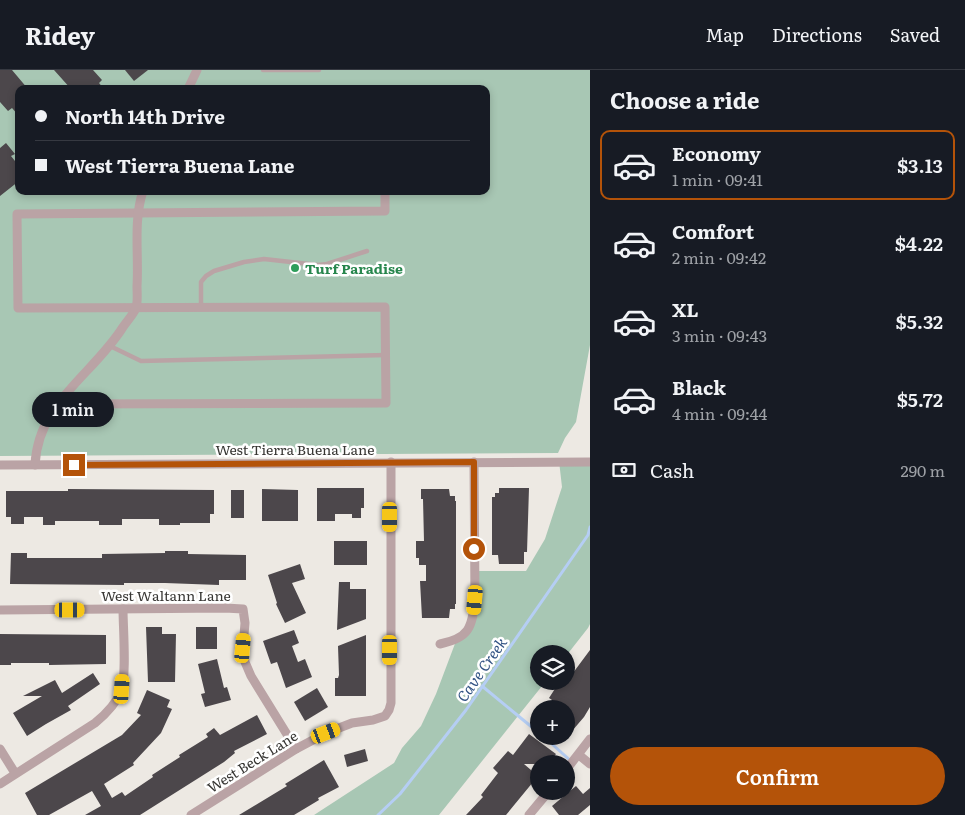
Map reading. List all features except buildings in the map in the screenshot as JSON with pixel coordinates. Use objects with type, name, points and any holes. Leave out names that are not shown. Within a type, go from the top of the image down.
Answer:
[{"type":"street","points":[[190,85],[197,70]]},
{"type":"street","points":[[35,465],[36,452],[42,432],[57,404],[110,346],[136,308],[138,213],[142,195]]},
{"type":"street","points":[[57,404],[386,403],[385,307],[18,308],[17,214],[385,210],[385,195]]},
{"type":"street","name":"West Beck Lane","points":[[191,815],[296,749],[326,733],[352,723],[385,716],[389,710],[391,703],[391,462]]},
{"type":"street","points":[[440,644],[456,641],[469,631],[474,616],[474,462]]},
{"type":"street","name":"West Tierra Buena Lane","points":[[0,465],[586,462]]},
{"type":"street","name":"West Waltann Lane","points":[[0,610],[243,609],[245,662],[251,676],[296,749]]},
{"type":"street","points":[[0,784],[95,724],[116,702],[122,689],[123,610]]},
{"type":"street","points":[[575,760],[590,739]]},
{"type":"street","points":[[0,749],[16,773]]},
{"type":"street","points":[[579,755],[590,764]]},
{"type":"street","points":[[529,815],[542,800]]},
{"type":"lane","points":[[263,70],[319,70]]},
{"type":"lane","points":[[201,307],[203,279],[214,271],[244,262],[264,259],[318,265],[327,264],[367,251]]},
{"type":"lane","points":[[110,346],[141,361],[386,355]]},
{"type":"green space","name":"Turf Paradise","points":[[0,70],[590,70],[590,345],[576,422],[558,453],[0,456]]},
{"type":"green space","points":[[559,461],[590,462],[590,624],[588,628],[575,645],[530,645],[530,690],[539,690],[439,815],[314,815],[394,763],[402,748],[421,726],[436,694],[456,641],[469,631],[474,571],[526,571],[545,539],[562,487]]},
{"type":"waterway","name":"Cave Creek","points":[[378,815],[400,794],[466,710],[588,535],[590,527]]},
{"type":"waterway","points":[[482,686],[530,726]]},
{"type":"waterway","points":[[553,745],[564,755]]},
{"type":"place","name":"Turf Paradise","points":[[295,268]]},
{"type":"route","points":[[74,465],[474,462],[474,549]]}]
